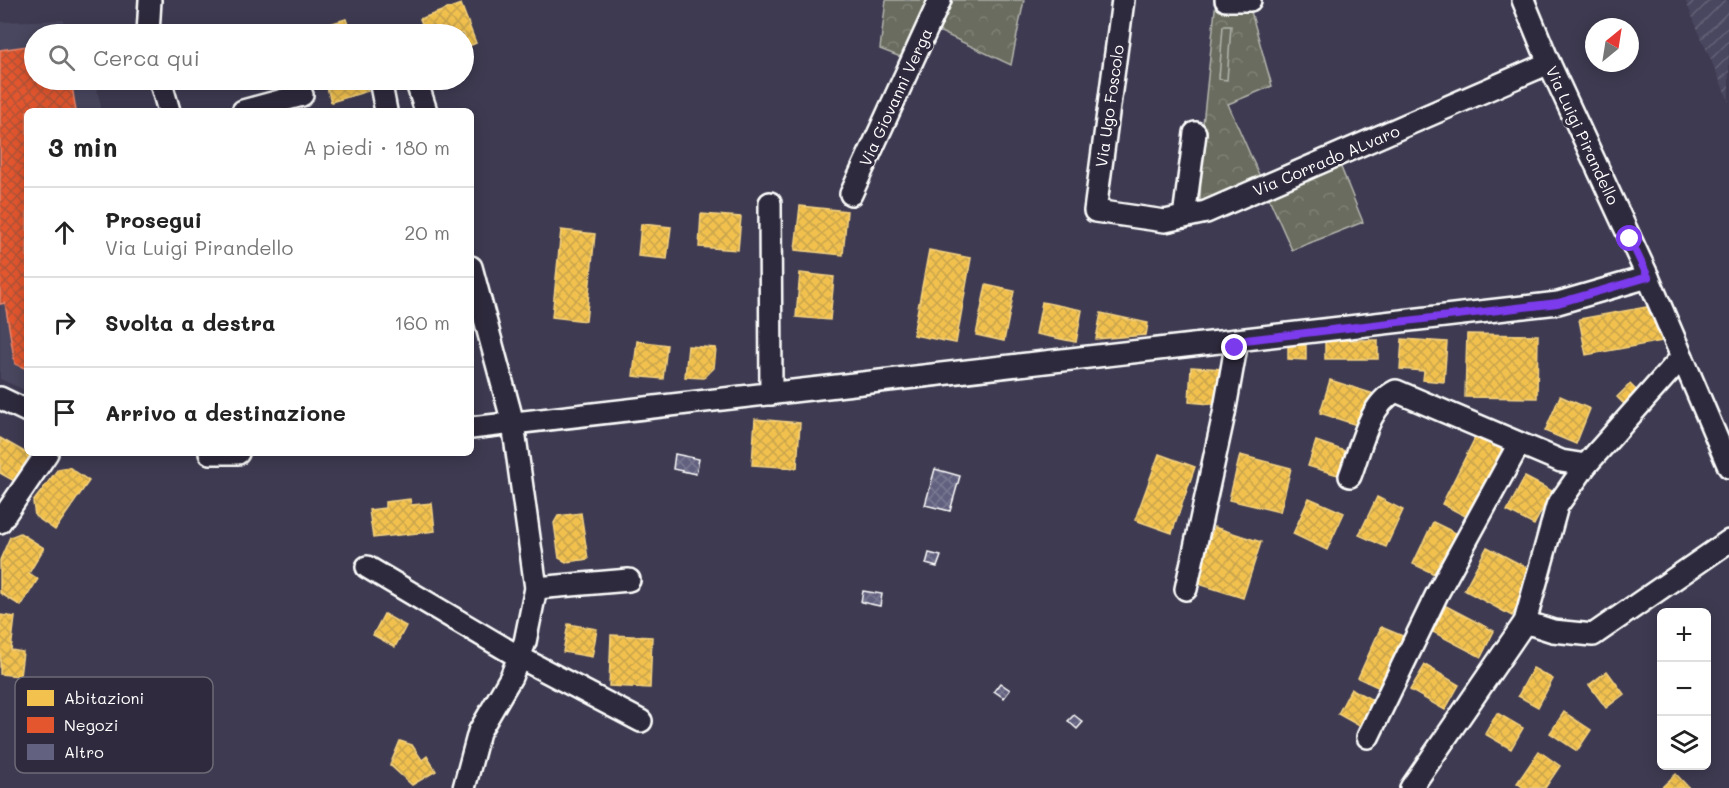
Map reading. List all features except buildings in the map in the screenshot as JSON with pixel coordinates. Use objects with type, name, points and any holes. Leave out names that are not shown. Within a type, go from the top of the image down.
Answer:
[{"type":"street","points":[[149,24],[150,0]]},
{"type":"street","name":"Via Giovanni Verga","points":[[851,194],[940,0]]},
{"type":"street","name":"Via Ugo Foscolo","points":[[1095,211],[1123,0]]},
{"type":"street","points":[[1226,0],[1250,0]]},
{"type":"street","name":"Via Luigi Pirandello","points":[[1524,0],[1549,63],[1648,277],[1729,467]]},
{"type":"street","name":"Via Corrado ALvaro","points":[[1095,211],[1165,221],[1206,212],[1549,63]]},
{"type":"street","points":[[163,90],[169,108]]},
{"type":"street","points":[[382,90],[385,108]]},
{"type":"street","points":[[419,90],[425,108]]},
{"type":"street","points":[[254,108],[302,95]]},
{"type":"street","points":[[1184,217],[1195,133]]},
{"type":"street","points":[[770,203],[771,394]]},
{"type":"street","points":[[474,424],[513,423],[1558,303],[1648,277]]},
{"type":"street","points":[[464,788],[479,732],[511,677],[525,642],[536,588],[513,423],[474,278]]},
{"type":"street","points":[[1186,589],[1224,414],[1237,341]]},
{"type":"street","points":[[1417,785],[1526,622],[1557,506],[1586,465],[1682,357]]},
{"type":"street","points":[[1350,476],[1374,412],[1384,397],[1396,391],[1561,461],[1586,465]]},
{"type":"street","points":[[0,398],[24,410]]},
{"type":"street","points":[[1368,737],[1437,594],[1519,444]]},
{"type":"street","points":[[0,522],[44,456]]},
{"type":"street","points":[[1526,622],[1554,631],[1593,635],[1729,541]]},
{"type":"street","points":[[368,567],[519,657],[641,721]]},
{"type":"street","points":[[536,588],[629,580]]},
{"type":"shaded area","points":[[1685,0],[1729,0],[1729,102]]},
{"type":"shaded area","points":[[63,20],[66,24],[24,24],[24,90],[97,90],[101,108],[24,108],[24,390],[0,379],[0,22]]},
{"type":"green space","points":[[886,0],[1024,0],[1011,65],[928,26],[911,61],[880,49]]},
{"type":"green space","points":[[1216,0],[1248,1],[1272,86],[1228,104],[1264,186],[1336,155],[1363,222],[1292,250],[1264,187],[1200,206],[1202,134]]},
{"type":"green space","points":[[1223,26],[1231,26],[1227,80],[1219,79]]},
{"type":"route","points":[[1235,348],[1237,341],[1558,303],[1648,277],[1630,239]]}]
